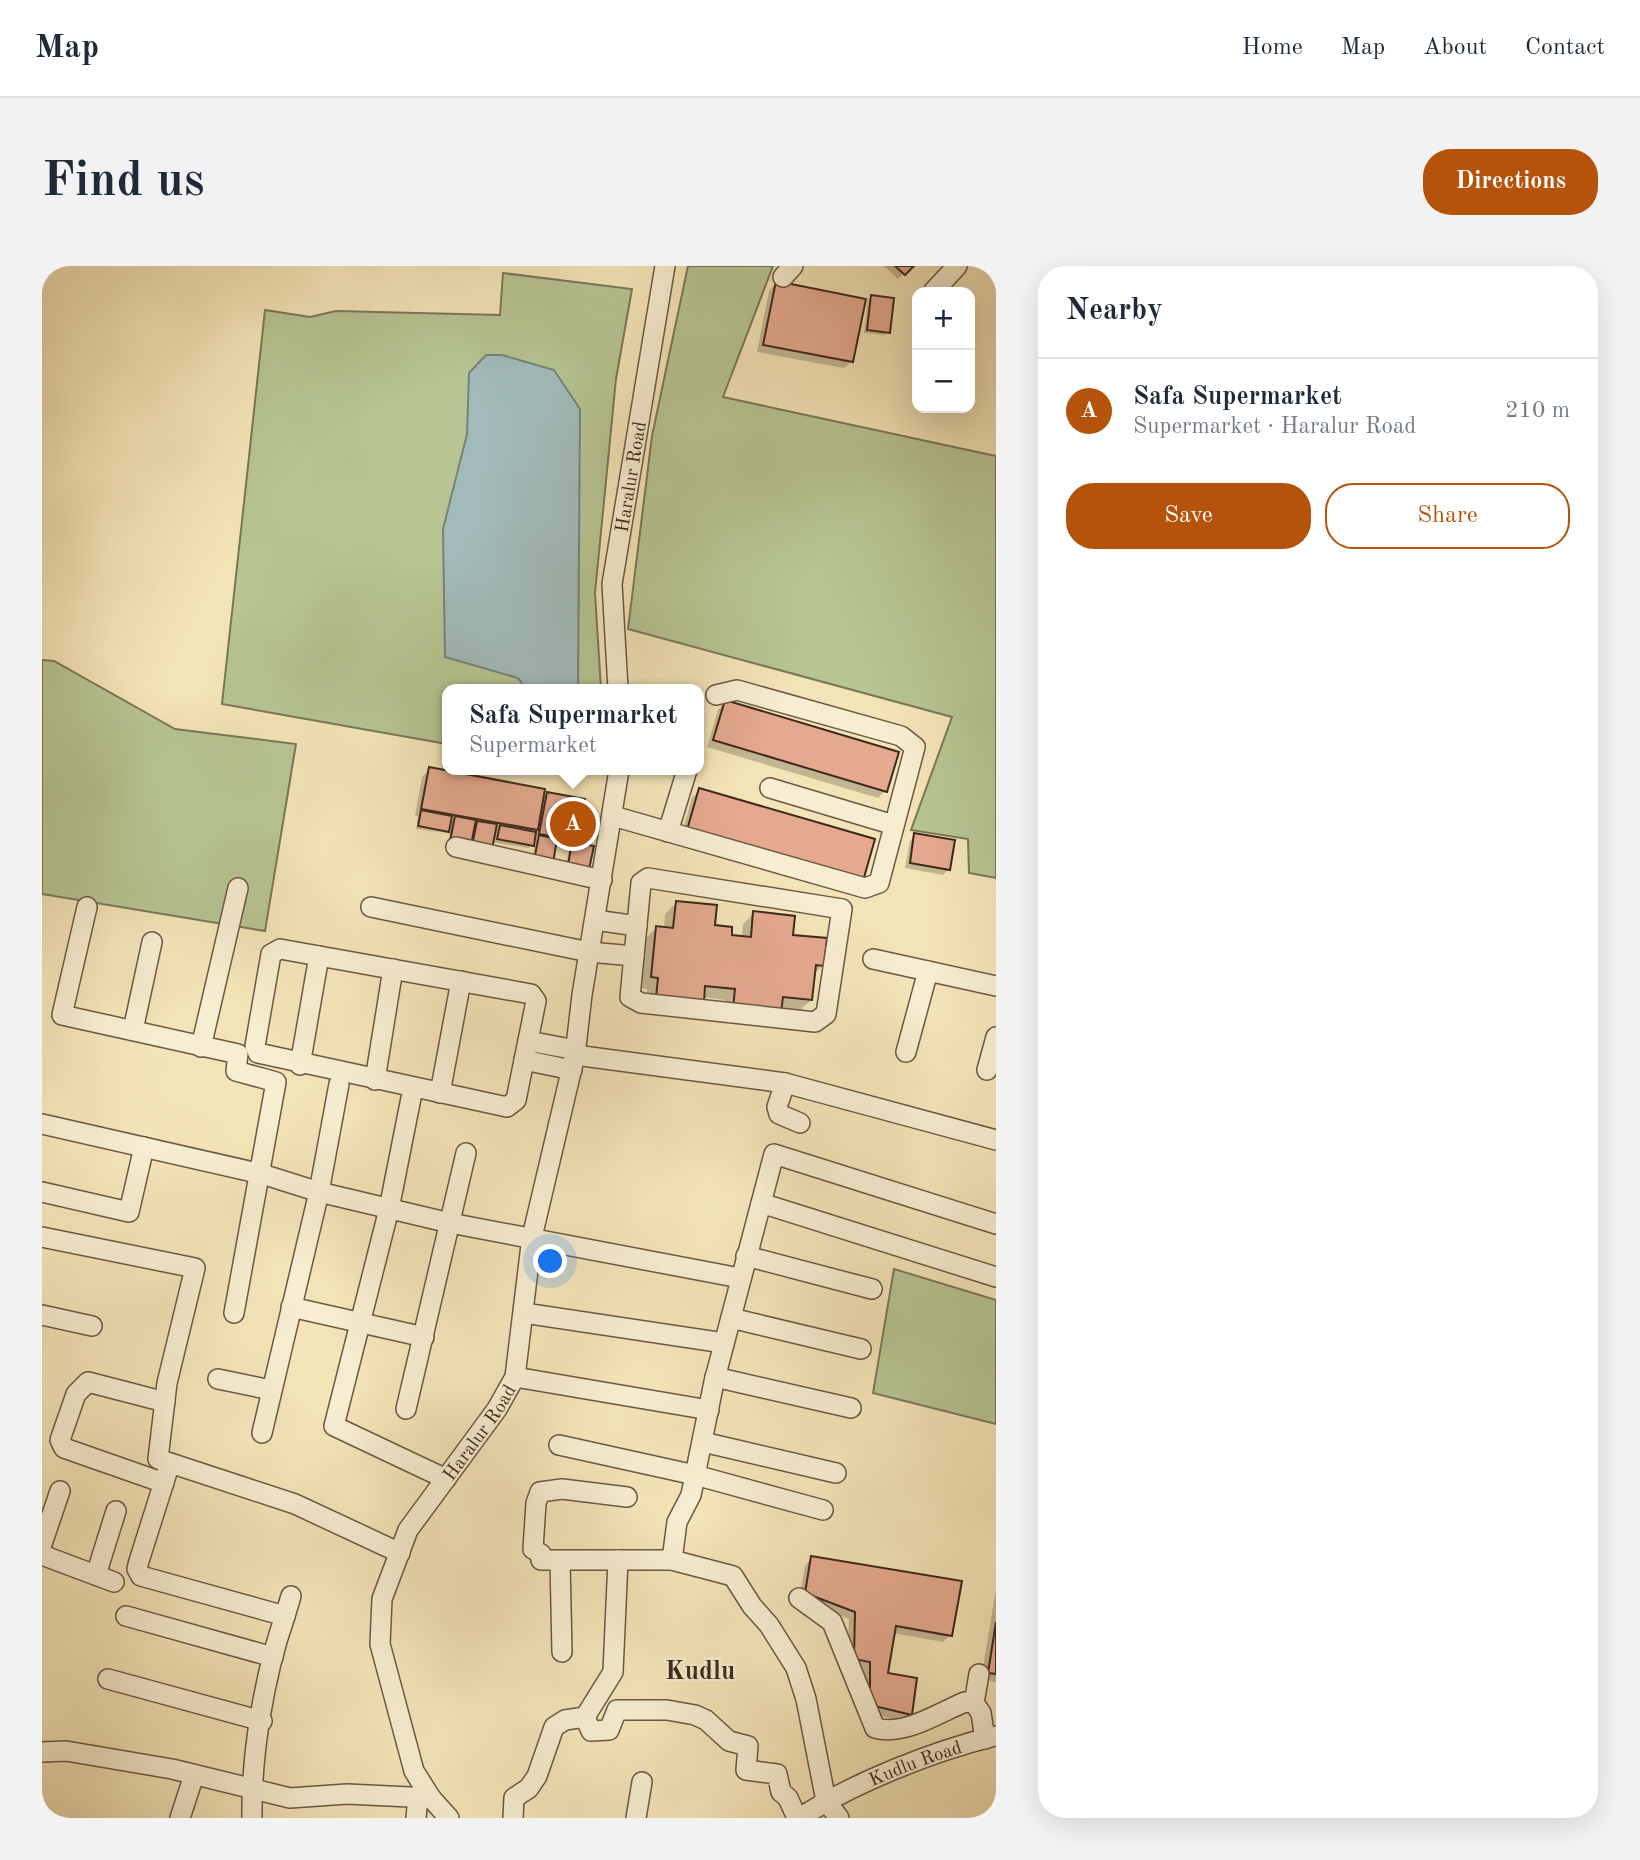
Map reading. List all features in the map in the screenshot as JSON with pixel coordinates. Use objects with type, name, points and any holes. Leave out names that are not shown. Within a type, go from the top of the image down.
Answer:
[{"type":"street","points":[[645,266],[665,268]]},
{"type":"street","points":[[938,287],[957,266]]},
{"type":"street","name":"Haralur Road","points":[[618,684],[612,584],[665,268]]},
{"type":"street","points":[[612,816],[865,888],[879,883],[915,747],[901,737],[737,690],[716,695]]},
{"type":"street","name":"Haralur Road","points":[[449,1818],[424,1797],[414,1771],[380,1644],[382,1599],[408,1530],[497,1409],[515,1377],[532,1237],[574,1059],[618,775]]},
{"type":"street","points":[[668,832],[685,775]]},
{"type":"street","points":[[770,788],[894,825]]},
{"type":"street","points":[[456,847],[602,880]]},
{"type":"street","points":[[648,878],[842,909],[825,1014],[815,1022],[641,1003],[630,997],[637,926],[640,883],[648,878]]},
{"type":"street","points":[[201,1047],[238,888]]},
{"type":"street","points":[[87,907],[62,1015],[238,1054],[236,1071],[276,1082],[262,1174],[234,1313]]},
{"type":"street","points":[[371,907],[589,952],[634,956]]},
{"type":"street","points":[[595,920],[637,926]]},
{"type":"street","points":[[133,1030],[152,942]]},
{"type":"street","points":[[280,949],[319,956],[535,997],[513,1105],[507,1107],[264,1057],[255,1046],[271,954],[280,949]]},
{"type":"street","points":[[300,1065],[319,956]]},
{"type":"street","points":[[873,959],[996,986]]},
{"type":"street","points":[[375,1080],[393,969]]},
{"type":"street","points":[[906,1052],[928,971]]},
{"type":"street","points":[[440,1093],[461,981]]},
{"type":"street","points":[[987,1070],[996,1037]]},
{"type":"street","points":[[526,1050],[574,1059],[785,1083],[996,1140]]},
{"type":"street","points":[[785,1083],[777,1107],[779,1114],[800,1123]]},
{"type":"street","points":[[262,1433],[319,1192],[339,1084]]},
{"type":"street","points":[[411,1097],[388,1209],[334,1426],[446,1479]]},
{"type":"street","points":[[42,1124],[262,1174],[319,1192],[450,1223],[740,1278]]},
{"type":"street","points":[[42,1192],[129,1212],[144,1147]]},
{"type":"street","points":[[406,1409],[466,1153]]},
{"type":"street","points":[[673,1560],[677,1522],[691,1495],[715,1377],[774,1154],[996,1224]]},
{"type":"street","points":[[761,1203],[996,1277]]},
{"type":"street","points":[[42,1237],[195,1268],[165,1402],[158,1459],[295,1504],[400,1552]]},
{"type":"street","points":[[746,1255],[872,1289]]},
{"type":"street","points":[[291,1307],[424,1337]]},
{"type":"street","points":[[524,1313],[724,1343]]},
{"type":"street","points":[[42,1315],[92,1326]]},
{"type":"street","points":[[731,1318],[861,1349]]},
{"type":"street","points":[[515,1377],[709,1410]]},
{"type":"street","points":[[715,1377],[851,1408]]},
{"type":"street","points":[[218,1379],[271,1390]]},
{"type":"street","points":[[164,1483],[64,1448],[60,1440],[76,1394],[88,1382],[165,1402]]},
{"type":"street","points":[[703,1442],[836,1473]]},
{"type":"street","points":[[559,1445],[695,1475],[823,1510]]},
{"type":"street","points":[[170,1463],[139,1561],[141,1576],[285,1616]]},
{"type":"street","points":[[627,1497],[562,1489],[540,1492],[536,1503],[533,1549],[541,1554],[541,1560],[673,1560],[733,1576],[796,1668],[806,1699],[826,1801],[839,1818]]},
{"type":"street","points":[[42,1544],[60,1492]]},
{"type":"street","points":[[42,1555],[105,1578],[117,1511]]},
{"type":"street","points":[[513,1818],[514,1798],[529,1788],[537,1776],[554,1727],[565,1720],[584,1717],[613,1672],[618,1560]]},
{"type":"street","points":[[560,1561],[562,1652]]},
{"type":"street","points":[[252,1818],[251,1789],[273,1657],[291,1596]]},
{"type":"street","points":[[799,1598],[832,1622],[876,1728],[887,1731],[900,1729],[965,1702],[974,1703]]},
{"type":"street","points":[[126,1616],[273,1657]]},
{"type":"street","points":[[979,1674],[974,1703],[990,1737]]},
{"type":"street","points":[[108,1679],[262,1721]]},
{"type":"street","points":[[584,1717],[591,1731],[609,1730],[617,1710],[667,1710],[695,1715],[706,1720],[729,1741],[748,1746],[746,1770],[777,1774],[781,1793],[788,1798],[799,1818]]},
{"type":"street","name":"Kudlu Road","points":[[799,1818],[826,1801],[958,1745],[990,1737]]},
{"type":"street","points":[[42,1752],[66,1751],[194,1775],[290,1798],[347,1794],[424,1797],[416,1818]]},
{"type":"street","points":[[180,1818],[194,1775]]},
{"type":"street","points":[[636,1818],[642,1782]]},
{"type":"green space","points":[[688,266],[773,266],[723,397],[996,456],[996,878],[969,873],[968,839],[911,830],[952,717],[628,629],[652,436]]},
{"type":"green space","points":[[503,273],[632,289],[616,379],[595,593],[601,684],[442,684],[442,743],[222,704],[265,310],[310,317],[336,311],[500,315]]},
{"type":"green space","points":[[42,660],[54,661],[175,729],[296,744],[265,931],[42,894]]},
{"type":"green space","points":[[894,1269],[996,1300],[996,1424],[873,1393]]},
{"type":"water","points":[[486,355],[502,355],[554,370],[580,409],[578,684],[522,684],[518,678],[445,657],[443,529],[467,434],[469,373]]},
{"type":"building","points":[[895,266],[914,266],[905,275]]},
{"type":"building","points":[[776,281],[866,299],[853,362],[763,345]]},
{"type":"building","points":[[871,295],[894,298],[890,333],[867,330]]},
{"type":"building","points":[[725,700],[899,752],[887,792],[713,740]]},
{"type":"building","points":[[429,767],[442,769],[442,775],[471,775],[545,789],[538,830],[421,809]]},
{"type":"building","points":[[699,788],[875,839],[863,881],[687,830]]},
{"type":"building","points":[[547,792],[585,799],[577,841],[539,834]]},
{"type":"building","points":[[421,810],[452,816],[449,832],[418,826]]},
{"type":"building","points":[[455,816],[476,820],[471,845],[450,841]]},
{"type":"building","points":[[477,821],[497,824],[492,849],[472,846]]},
{"type":"building","points":[[500,825],[536,832],[534,846],[497,839]]},
{"type":"building","points":[[914,833],[955,840],[950,870],[910,863]]},
{"type":"building","points":[[539,835],[557,839],[553,863],[534,860]]},
{"type":"building","points":[[572,842],[594,846],[589,869],[568,865]]},
{"type":"building","points":[[676,901],[717,905],[715,925],[732,927],[732,935],[751,937],[753,911],[795,916],[793,935],[827,938],[824,966],[816,965],[812,1000],[783,997],[781,1013],[733,1008],[735,989],[705,986],[704,1002],[656,997],[658,978],[651,977],[656,926],[673,928]]},
{"type":"building","points":[[811,1556],[962,1581],[952,1636],[896,1626],[888,1673],[917,1678],[912,1715],[870,1705],[870,1662],[854,1659],[855,1612],[805,1593]]},
{"type":"building","points":[[996,1622],[996,1674],[988,1673]]},
{"type":"place","name":"Safa Supermarket","points":[[573,824]]},
{"type":"district","name":"Kudlu","points":[[700,1670]]}]
